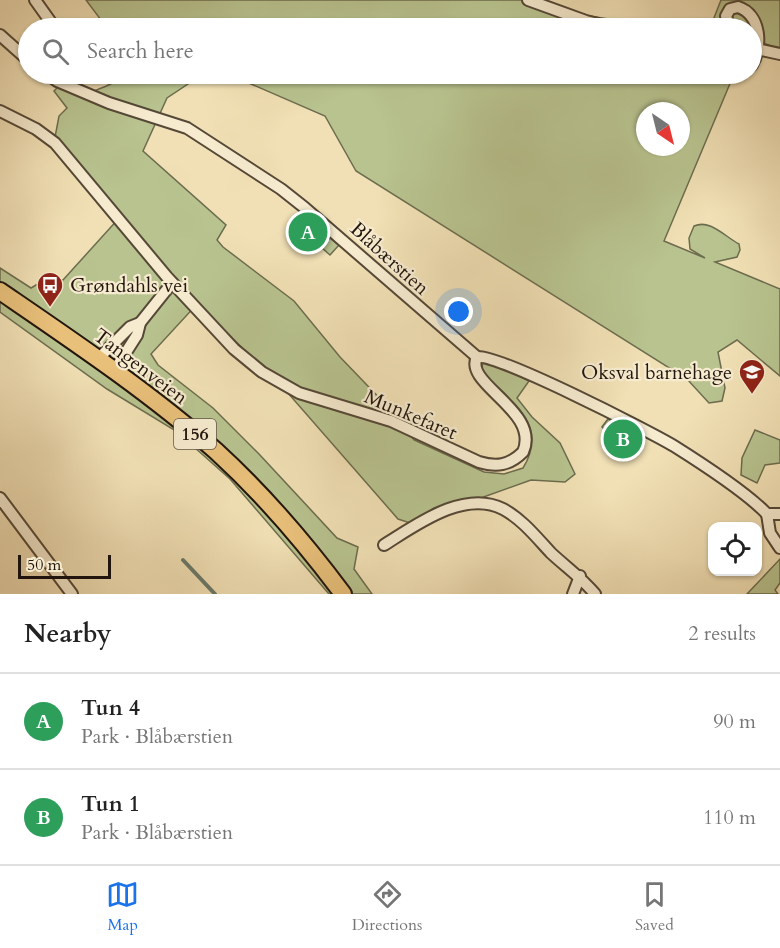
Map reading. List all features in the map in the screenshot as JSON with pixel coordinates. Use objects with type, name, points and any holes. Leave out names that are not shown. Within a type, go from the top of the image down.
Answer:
[{"type":"main road","name":"Tangenveien","points":[[0,291],[98,359],[189,428],[237,472],[287,526],[343,594]]},
{"type":"street","points":[[35,0],[48,18]]},
{"type":"street","points":[[528,0],[578,18]]},
{"type":"street","points":[[727,18],[728,12],[734,8],[746,11],[750,18]]},
{"type":"street","points":[[0,35],[18,51]]},
{"type":"street","points":[[762,50],[780,54]]},
{"type":"street","name":"Blåbærstien","points":[[64,84],[109,103],[187,128],[253,170],[333,230],[382,277],[477,357],[488,357],[545,382],[674,446],[766,514]]},
{"type":"street","name":"Munkefaret","points":[[0,111],[36,129],[55,143],[172,283],[234,349],[281,384],[316,399],[391,421],[479,462],[494,466],[502,465],[523,452],[525,436],[513,410],[487,385],[476,370],[474,362],[477,357]]},
{"type":"street","points":[[114,371],[137,334],[140,323],[172,283]]},
{"type":"street","points":[[98,359],[130,327],[140,323]]},
{"type":"street","points":[[0,498],[72,594]]},
{"type":"street","points":[[384,545],[447,510],[473,504],[495,506],[522,523],[555,556],[580,576],[595,594]]},
{"type":"street","points":[[780,514],[766,514],[770,533],[780,548]]},
{"type":"street","points":[[573,594],[580,576]]},
{"type":"green space","points":[[86,0],[543,0],[589,16],[602,18],[100,18]]},
{"type":"green space","points":[[721,0],[780,0],[780,49],[762,43],[762,18],[714,18]]},
{"type":"green space","points":[[110,84],[188,84],[167,98],[143,151],[226,225],[217,240],[223,247],[294,301],[340,357],[389,408],[414,440],[484,472],[504,474],[523,468],[530,452],[532,439],[530,426],[515,404],[482,372],[482,364],[491,362],[529,381],[517,398],[532,417],[560,443],[575,474],[565,482],[531,480],[478,499],[434,508],[410,523],[398,519],[267,369],[250,356],[198,303],[151,354],[158,365],[213,408],[337,538],[358,547],[354,569],[372,594],[329,594],[230,479],[176,431],[107,389],[0,312],[0,268],[31,288],[46,279],[63,280],[120,217],[55,137],[59,116],[67,108],[54,91],[58,87],[80,97]]},
{"type":"green space","points":[[251,84],[730,84],[664,241],[705,258],[690,249],[689,238],[694,226],[700,224],[717,229],[739,244],[740,250],[737,257],[715,262],[780,289],[780,376],[737,340],[718,352],[725,388],[722,401],[709,403],[687,379],[356,171],[325,116]]},
{"type":"green space","points":[[304,219],[323,233],[310,246],[294,231]]},
{"type":"green space","points":[[332,236],[339,245],[330,255],[321,247]]},
{"type":"green space","points":[[608,419],[634,429],[629,449],[624,449],[602,427]]},
{"type":"green space","points":[[755,430],[780,440],[780,463],[765,465],[757,483],[741,475],[742,458]]},
{"type":"green space","points":[[780,559],[780,583],[775,590],[778,594],[747,594]]},
{"type":"waterway","points":[[183,560],[215,594]]},
{"type":"place","name":"Tun 4","points":[[308,232]]},
{"type":"place","name":"Grøndahls vei","points":[[50,308]]},
{"type":"place","name":"Oksval barnehage","points":[[752,395]]},
{"type":"place","name":"Tun 1","points":[[623,439]]}]
